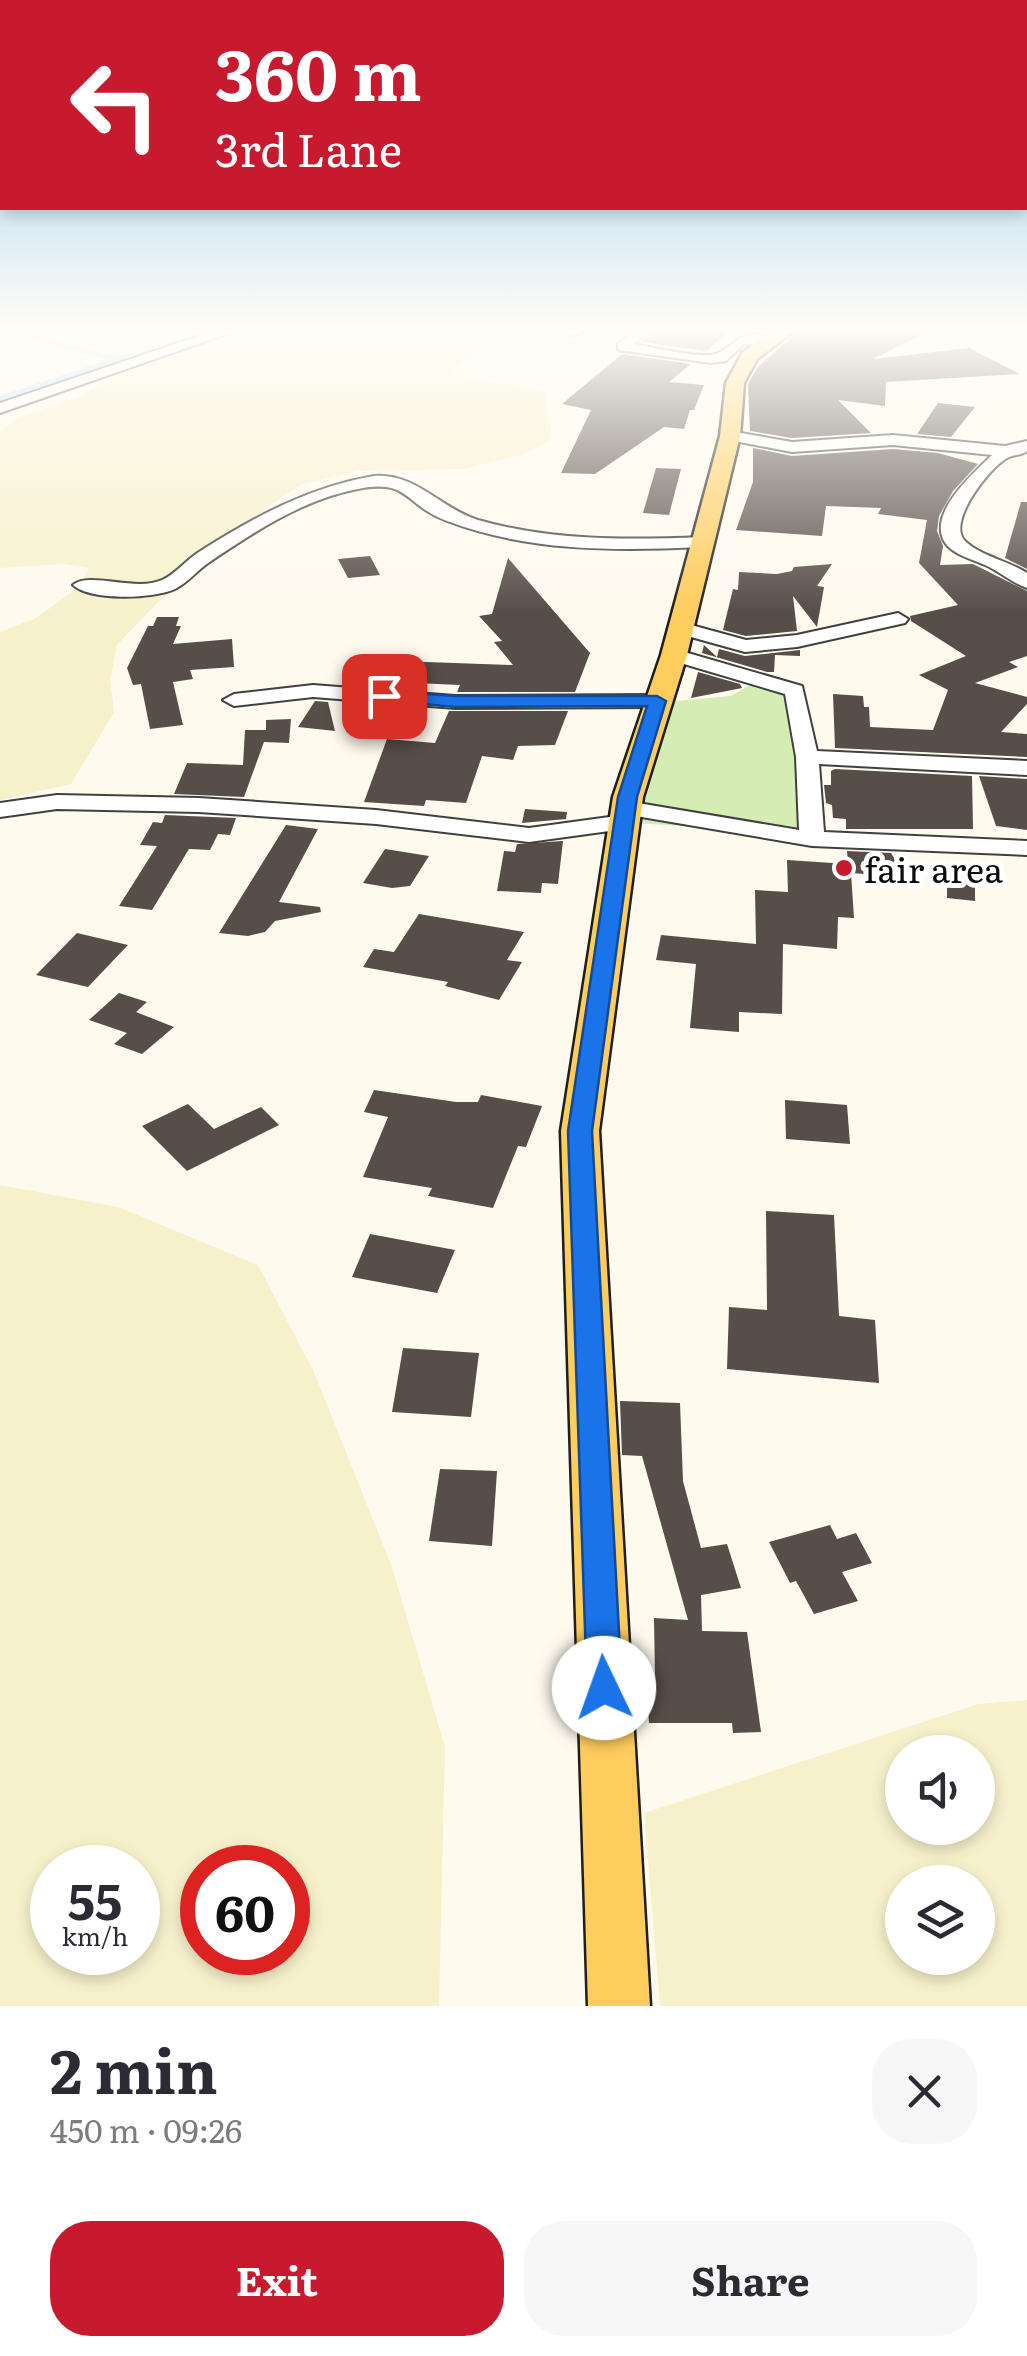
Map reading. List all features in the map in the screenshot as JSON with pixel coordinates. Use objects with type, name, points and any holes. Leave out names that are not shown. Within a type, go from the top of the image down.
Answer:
[{"type":"main road","points":[[618,2006],[580,1131],[625,815],[677,642],[731,425]]},
{"type":"street","points":[[730,436],[792,446],[893,440],[1027,454]]},
{"type":"street","points":[[1027,446],[1005,450],[964,495],[951,516],[951,535],[961,548],[1007,566],[1027,582]]},
{"type":"street","points":[[82,585],[132,590],[166,586],[197,561],[272,516],[325,492],[376,481],[399,480],[412,486],[434,508],[498,530],[605,546],[702,542]]},
{"type":"street","points":[[677,642],[745,646],[812,638],[898,620]]},
{"type":"street","points":[[677,642],[795,690],[807,758],[812,839]]},
{"type":"street","points":[[234,700],[313,691],[455,702],[657,701]]},
{"type":"street","points":[[807,758],[1027,768]]},
{"type":"street","points":[[0,810],[56,802],[199,805],[376,816],[529,836],[625,815],[812,839],[1027,848]]},
{"type":"shaded area","points":[[10,425],[550,425],[552,439],[525,454],[462,469],[357,471],[302,484],[268,507],[156,604],[117,645],[110,679],[114,712],[71,784],[0,800],[0,632],[36,618],[79,587],[89,568],[61,564],[0,568],[0,432]]},
{"type":"shaded area","points":[[0,1185],[118,1207],[258,1265],[314,1372],[392,1567],[445,1747],[439,2006],[0,2006]]},
{"type":"shaded area","points":[[1027,1700],[1027,2006],[660,2006],[644,1813],[978,1704]]},
{"type":"green space","points":[[750,685],[768,685],[790,694],[799,758],[797,832],[632,823],[665,702],[731,696]]},
{"type":"building","points":[[584,425],[685,425],[684,429],[664,427],[595,474],[561,473]]},
{"type":"building","points":[[750,425],[863,425],[871,433],[792,438],[750,431]]},
{"type":"building","points":[[923,425],[961,425],[951,437],[917,434]]},
{"type":"building","points":[[753,448],[792,456],[893,449],[938,453],[978,464],[953,491],[939,516],[937,531],[943,546],[940,565],[973,564],[1027,591],[1027,656],[1009,662],[1018,667],[975,683],[1027,697],[1027,704],[1001,732],[1027,734],[1027,757],[835,748],[833,694],[863,696],[864,707],[869,707],[870,727],[933,730],[948,690],[919,675],[966,656],[911,621],[910,616],[958,605],[919,563],[927,520],[878,514],[881,508],[826,506],[822,536],[736,530],[753,482]]},
{"type":"building","points":[[656,468],[681,469],[669,515],[643,513]]},
{"type":"building","points":[[1021,502],[1027,502],[1027,569],[1005,558]]},
{"type":"building","points":[[370,556],[380,575],[348,578],[338,559]]},
{"type":"building","points":[[508,558],[590,653],[575,692],[457,692],[460,685],[414,683],[412,689],[362,685],[371,660],[513,665],[494,642],[502,641],[479,616],[492,614]]},
{"type":"building","points":[[832,564],[817,586],[824,587],[817,627],[793,596],[797,631],[746,636],[723,630],[733,589],[738,590],[739,572],[777,574],[794,567]]},
{"type":"building","points":[[157,617],[179,617],[176,626],[181,626],[173,644],[232,639],[234,667],[190,670],[193,679],[173,682],[183,725],[150,729],[141,684],[133,685],[127,668],[148,626],[153,626]]},
{"type":"building","points":[[704,645],[717,657],[719,649],[745,656],[800,650],[800,656],[775,655],[774,672],[767,672],[702,653]]},
{"type":"building","points":[[698,672],[740,684],[742,688],[691,698]]},
{"type":"building","points":[[315,701],[328,702],[335,731],[298,727]]},
{"type":"building","points":[[356,704],[388,707],[371,734],[346,732]]},
{"type":"building","points":[[449,711],[568,711],[555,745],[518,746],[513,760],[482,756],[466,803],[426,800],[424,806],[364,802],[387,739],[435,743]]},
{"type":"building","points":[[291,719],[289,743],[264,742],[244,797],[174,794],[187,763],[243,765],[245,730],[266,730],[266,720]]},
{"type":"building","points":[[831,771],[972,776],[973,829],[846,829],[846,819],[833,818],[832,805],[826,803],[824,785],[831,785]]},
{"type":"building","points":[[979,776],[1027,779],[1027,830],[996,826]]},
{"type":"building","points":[[525,809],[567,812],[566,819],[522,823]]},
{"type":"building","points":[[165,815],[236,818],[230,835],[218,834],[210,850],[189,849],[152,910],[119,906],[157,846],[140,845],[153,822],[162,823]]},
{"type":"building","points":[[286,825],[318,829],[279,902],[320,907],[321,912],[275,921],[265,932],[248,936],[219,933]]},
{"type":"building","points":[[563,841],[558,884],[542,883],[541,893],[497,891],[504,851],[515,852],[517,844]]},
{"type":"building","points":[[385,849],[429,856],[410,886],[392,888],[363,883]]},
{"type":"building","points":[[847,851],[891,853],[906,877],[851,873],[854,918],[838,917],[837,949],[783,944],[782,1014],[739,1012],[739,1032],[690,1028],[696,964],[656,960],[661,935],[756,944],[755,890],[788,892],[787,860],[848,864]]},
{"type":"building","points":[[947,873],[975,876],[975,901],[947,898]]},
{"type":"building","points":[[419,914],[524,932],[507,960],[522,962],[499,1000],[445,986],[448,982],[363,967],[374,949],[394,952]]},
{"type":"building","points":[[77,933],[128,945],[88,987],[36,975]]},
{"type":"building","points":[[119,993],[147,1002],[136,1012],[174,1027],[142,1054],[114,1044],[127,1033],[89,1020]]},
{"type":"building","points":[[374,1090],[456,1102],[478,1102],[481,1095],[542,1106],[526,1147],[518,1146],[493,1208],[428,1196],[432,1188],[363,1177],[388,1117],[364,1112]]},
{"type":"building","points":[[785,1100],[847,1105],[850,1144],[786,1139]]},
{"type":"building","points":[[188,1104],[214,1129],[261,1107],[279,1125],[187,1171],[142,1126]]},
{"type":"building","points":[[766,1211],[834,1215],[839,1316],[875,1320],[879,1383],[727,1369],[729,1307],[767,1310]]},
{"type":"building","points":[[370,1234],[455,1250],[437,1293],[352,1277]]},
{"type":"building","points":[[403,1348],[479,1353],[471,1417],[392,1412]]},
{"type":"building","points":[[620,1401],[680,1403],[683,1481],[701,1548],[727,1544],[741,1588],[701,1595],[702,1631],[747,1632],[761,1732],[733,1733],[732,1723],[649,1723],[646,1680],[655,1680],[654,1618],[688,1620],[642,1456],[622,1455]]},
{"type":"building","points":[[440,1469],[497,1471],[492,1546],[429,1541]]},
{"type":"building","points":[[830,1525],[837,1539],[856,1533],[872,1563],[842,1572],[858,1601],[814,1614],[796,1581],[790,1583],[769,1542]]},
{"type":"place","name":"fair area","points":[[844,868]]},
{"type":"route","points":[[384,696],[455,702],[657,701],[628,797],[580,1131],[604,1688]]}]
